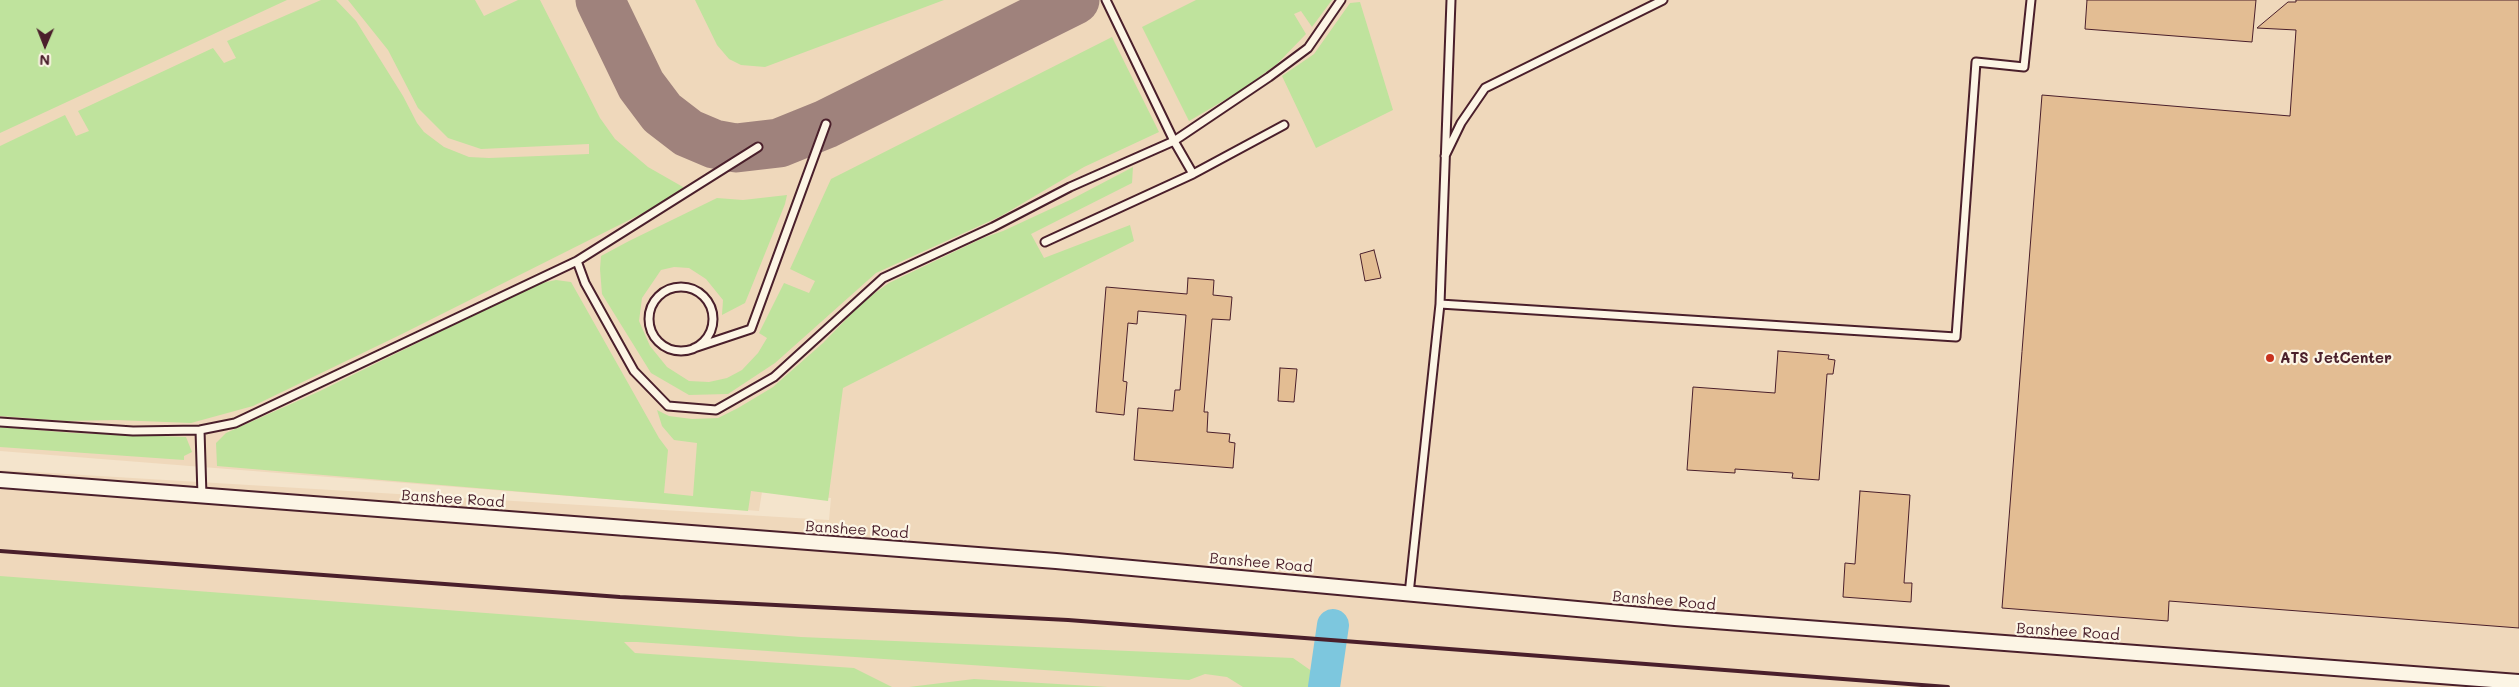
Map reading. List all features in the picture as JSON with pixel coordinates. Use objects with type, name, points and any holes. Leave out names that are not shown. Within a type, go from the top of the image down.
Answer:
[{"type":"street","name":"Banshee Road","points":[[0,480],[1065,562],[1675,618],[2519,682]]},
{"type":"lane","points":[[1106,0],[1174,141],[1193,174]]},
{"type":"lane","points":[[577,261],[585,283],[634,371],[668,406],[716,410],[774,377],[883,278],[993,227],[1070,187],[1174,141],[1269,77],[1308,48],[1341,0]]},
{"type":"lane","points":[[1409,594],[1440,304],[1451,0]]},
{"type":"lane","points":[[1444,159],[1462,122],[1485,88],[1663,0]]},
{"type":"lane","points":[[1440,304],[1956,337],[1976,62],[2024,67],[2031,0]]},
{"type":"lane","points":[[694,348],[703,343],[711,330],[713,315],[710,305],[695,290],[675,288],[666,291],[657,298],[650,312],[651,328],[655,338],[663,346],[673,350],[683,351],[694,348],[751,329],[826,124]]},
{"type":"lane","points":[[1044,242],[1193,174],[1284,125]]},
{"type":"lane","points":[[0,422],[133,431],[200,430],[235,423],[577,261],[758,147]]},
{"type":"lane","points":[[200,430],[202,496]]},
{"type":"shaded area","points":[[0,0],[2519,0],[2519,687],[0,687],[0,470],[829,520],[831,498],[762,492],[759,511],[0,451]]},
{"type":"green space","points":[[0,0],[287,0],[0,133]]},
{"type":"green space","points":[[321,0],[336,0],[356,21],[403,96],[417,123],[424,132],[444,147],[469,157],[489,158],[589,154],[589,144],[481,149],[448,138],[418,108],[388,50],[348,0],[475,0],[484,16],[518,0],[540,0],[600,118],[615,139],[648,167],[683,187],[684,190],[681,194],[402,334],[253,406],[191,423],[116,420],[66,421],[0,416],[0,146],[65,115],[76,136],[89,131],[78,111],[213,48],[224,63],[236,58],[227,41]]},
{"type":"green space","points":[[695,0],[944,0],[765,67],[741,65],[729,59],[717,45]]},
{"type":"green space","points":[[1196,0],[1332,0],[1312,27],[1301,11],[1294,14],[1306,34],[1277,64],[1240,91],[1189,121],[1142,27]]},
{"type":"green space","points":[[1360,2],[1393,110],[1316,148],[1282,76],[1314,54],[1350,3]]},
{"type":"green space","points":[[1112,37],[1159,132],[1084,167],[1001,216],[876,273],[775,363],[728,394],[689,395],[651,373],[602,294],[601,256],[629,241],[717,198],[743,200],[787,195],[745,303],[722,315],[723,300],[706,279],[689,268],[674,267],[661,270],[642,298],[639,321],[650,346],[667,367],[689,381],[709,382],[727,378],[742,370],[758,353],[767,338],[759,333],[784,283],[809,293],[815,281],[790,269],[831,179]]},
{"type":"green space","points":[[1133,167],[1132,183],[1031,234],[1044,258],[1130,225],[1134,241],[843,388],[828,501],[751,491],[748,511],[217,466],[216,443],[226,433],[320,391],[537,284],[556,280],[571,282],[659,438],[668,450],[664,493],[693,496],[697,443],[674,440],[662,426],[657,410],[669,416],[692,419],[718,418],[738,408],[773,387],[823,343],[865,300],[889,283],[983,238],[1003,231],[1072,199]]},
{"type":"green space","points":[[0,427],[73,433],[186,437],[192,452],[184,456],[184,460],[0,447]]},
{"type":"green space","points":[[0,576],[801,637],[1293,658],[1313,672],[1311,687],[1243,687],[1227,677],[1205,674],[1189,680],[624,642],[635,653],[854,668],[892,687],[0,687]]},
{"type":"green space","points":[[974,679],[1108,687],[909,687]]},
{"type":"building","points":[[2087,0],[2256,0],[2252,42],[2085,29]]},
{"type":"building","name":"ATS JetCenter","points":[[2296,0],[2519,0],[2519,628],[2169,601],[2168,621],[2002,608],[2042,95],[2290,116],[2296,30],[2257,28],[2288,2],[2296,2]]},
{"type":"building","points":[[1374,250],[1381,278],[1365,281],[1360,254]]},
{"type":"building","points":[[1188,278],[1214,280],[1213,295],[1232,297],[1230,320],[1212,319],[1204,412],[1208,412],[1207,432],[1230,434],[1229,442],[1235,443],[1233,468],[1134,460],[1138,408],[1173,411],[1175,390],[1180,390],[1186,315],[1138,311],[1137,324],[1128,323],[1123,381],[1127,382],[1124,415],[1096,412],[1106,287],[1187,294]]},
{"type":"building","points":[[1778,351],[1829,355],[1828,359],[1835,360],[1833,374],[1827,374],[1819,480],[1792,478],[1793,473],[1735,469],[1735,473],[1687,470],[1693,387],[1775,393]]},
{"type":"building","points":[[1280,368],[1297,369],[1294,402],[1278,401]]},
{"type":"building","points":[[1860,491],[1910,495],[1904,583],[1912,583],[1911,602],[1843,597],[1845,563],[1855,564]]},
{"type":"waterway","points":[[1324,687],[1333,625]]},
{"type":"taxiway","points":[[600,0],[641,85],[662,113],[688,133],[714,144],[736,148],[779,143],[826,124],[1075,0]]},
{"type":"railway","points":[[0,551],[620,597],[1068,620],[1948,687]]},
{"type":"place","name":"ATS JetCenter","points":[[2270,358]]}]
